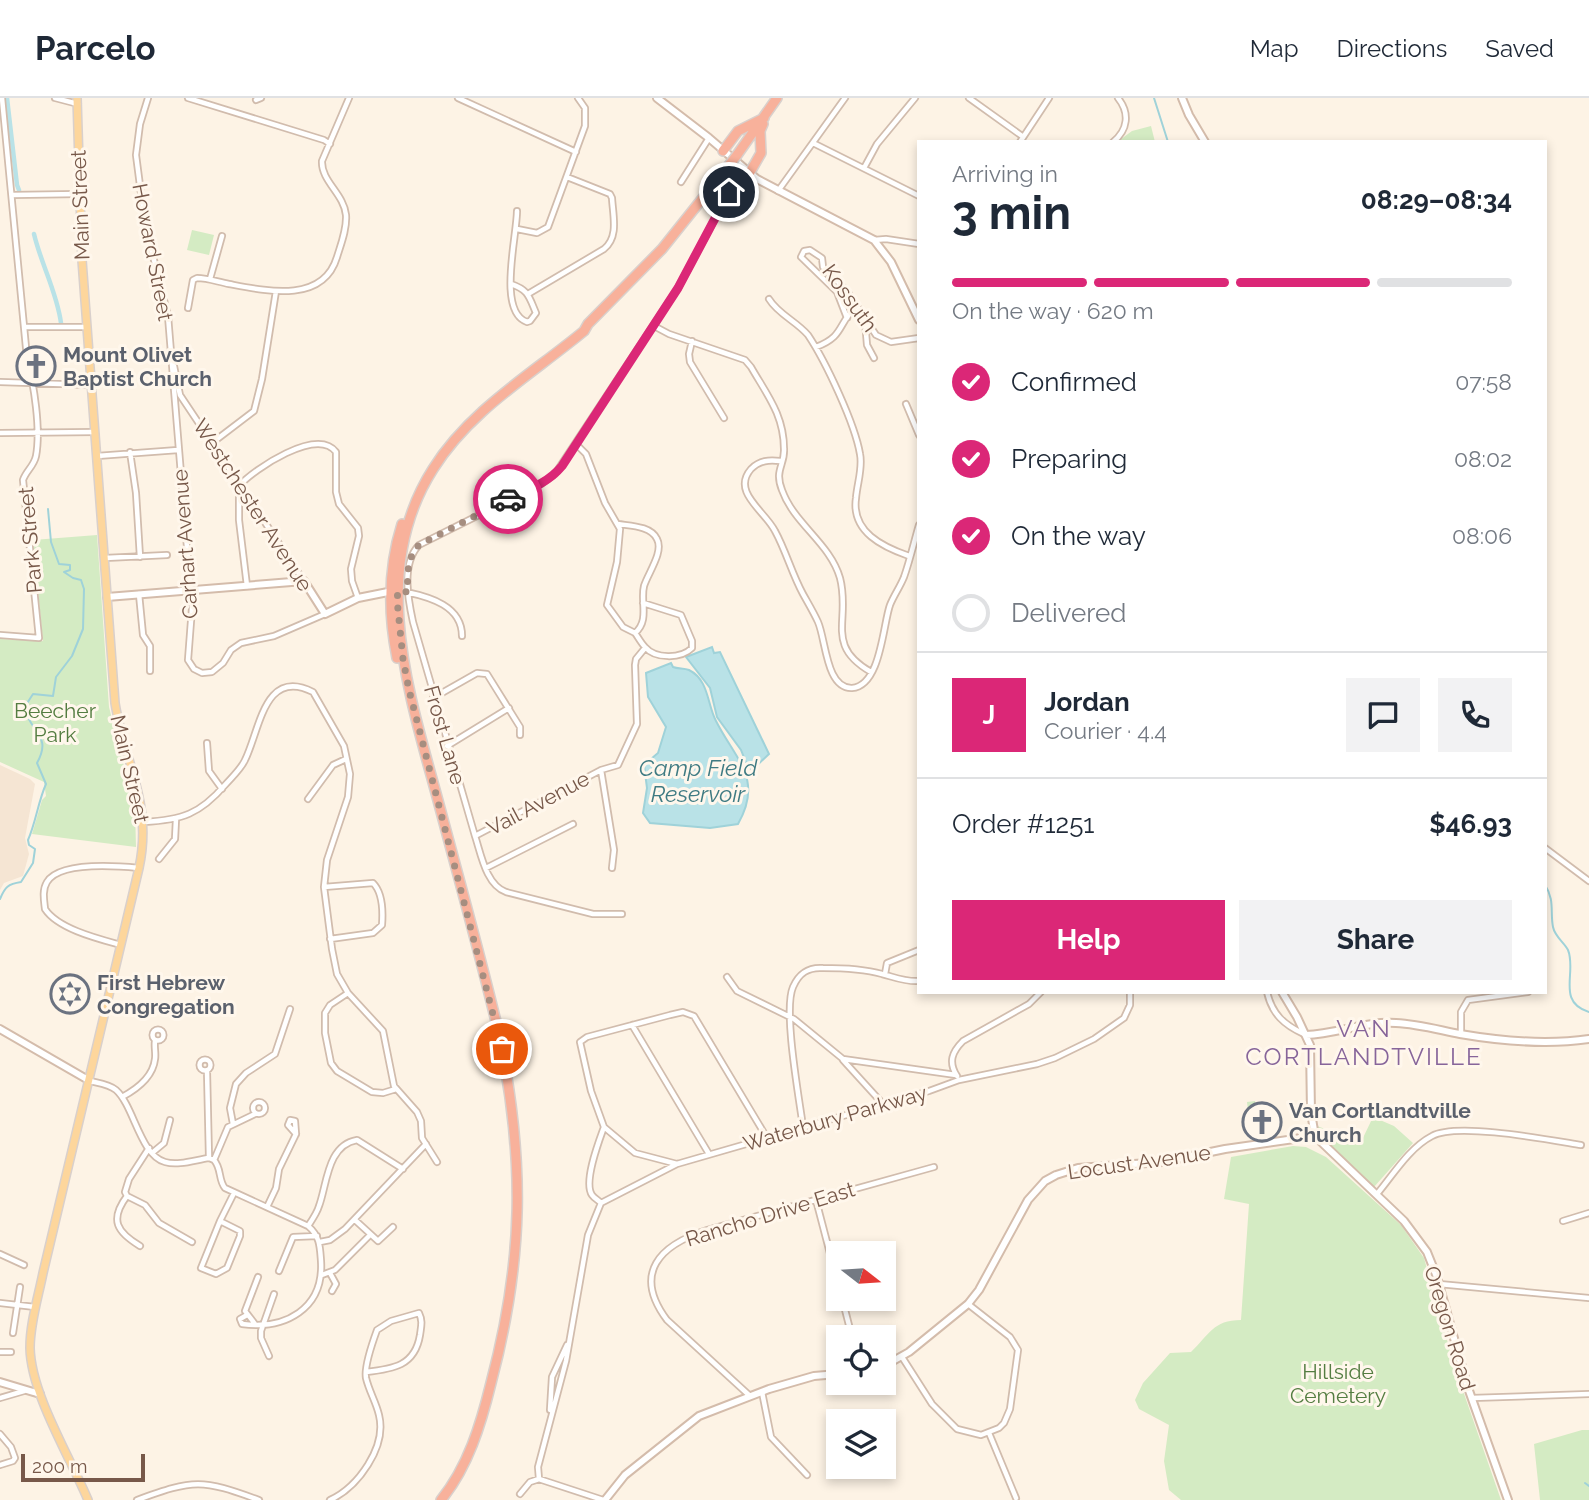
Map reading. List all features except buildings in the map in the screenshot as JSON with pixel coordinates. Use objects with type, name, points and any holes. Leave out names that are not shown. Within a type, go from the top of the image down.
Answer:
[{"type":"highway","points":[[441,1500],[454,1483],[469,1451],[483,1412],[500,1347],[515,1257],[518,1167],[510,1092],[499,1034],[405,674],[399,592],[401,553],[408,522],[421,490],[439,459],[478,415],[584,331],[662,249],[737,155],[777,98]]},
{"type":"highway","points":[[723,151],[741,130],[765,117]]},
{"type":"highway","points":[[746,171],[760,157],[760,131],[765,117]]},
{"type":"highway","points":[[741,130],[752,134]]},
{"type":"highway","points":[[744,145],[755,138],[762,142]]},
{"type":"highway","points":[[399,592],[391,623],[399,667],[494,1037],[506,1096],[513,1163],[509,1260],[492,1356],[479,1407],[461,1457],[451,1477],[433,1500]]},
{"type":"main road","name":"Main Street","points":[[77,101],[79,194],[87,327],[115,703],[119,732],[138,787],[144,821],[139,868],[36,1307],[30,1348],[33,1372],[40,1394],[88,1500]]},
{"type":"street","name":"Park Street","points":[[0,635],[39,638],[23,480],[35,459],[33,384],[27,358],[2,98]]},
{"type":"street","points":[[55,98],[77,101]]},
{"type":"street","name":"Howard Street","points":[[148,98],[136,144],[138,180],[145,224],[166,303],[178,450]]},
{"type":"street","points":[[188,98],[330,144]]},
{"type":"street","points":[[188,308],[193,280],[197,278],[276,291],[313,288],[326,278],[335,265],[346,217],[342,199],[322,170],[323,159],[349,98]]},
{"type":"street","points":[[458,98],[576,152]]},
{"type":"street","points":[[517,229],[537,233],[548,227],[586,118],[585,108],[578,98]]},
{"type":"street","points":[[657,98],[746,171],[778,191],[874,240],[891,262],[917,316]]},
{"type":"street","points":[[778,191],[845,98]]},
{"type":"street","points":[[864,168],[877,144],[915,98]]},
{"type":"street","points":[[969,98],[1021,139],[1049,98]]},
{"type":"street","points":[[978,105],[983,98]]},
{"type":"street","points":[[1115,140],[1121,134],[1126,121],[1125,107],[1118,98]]},
{"type":"street","points":[[1182,98],[1204,140]]},
{"type":"street","points":[[681,182],[709,138]]},
{"type":"street","points":[[813,143],[917,194]]},
{"type":"street","name":"Frost Lane","points":[[622,914],[593,914],[506,892],[497,887],[486,868],[475,836],[413,622],[399,592],[413,551],[419,545],[548,480],[562,466],[678,288],[746,171]]},
{"type":"street","points":[[528,295],[604,250],[612,242],[614,234],[610,194],[567,177]]},
{"type":"street","points":[[12,195],[79,194]]},
{"type":"street","points":[[511,284],[522,288],[528,295],[536,313],[534,319],[527,322],[518,318],[512,308],[511,284],[517,211]]},
{"type":"street","points":[[210,279],[222,236]]},
{"type":"street","points":[[874,240],[917,244]]},
{"type":"street","name":"Kossuth","points":[[847,318],[837,292],[801,257],[804,251],[810,250],[822,258],[823,267],[847,291],[864,320],[881,339],[898,342],[917,338]]},
{"type":"street","points":[[212,443],[254,411],[276,291]]},
{"type":"street","points":[[769,299],[775,309],[802,328],[816,347],[842,402],[861,455],[855,501],[861,523],[872,538],[909,556]]},
{"type":"street","points":[[816,347],[838,335],[856,307]]},
{"type":"street","points":[[864,320],[867,345],[874,358]]},
{"type":"street","points":[[654,326],[745,360],[751,367],[782,424],[785,451],[780,461],[779,481],[783,494],[829,553],[840,578],[844,649],[855,662],[871,672]]},
{"type":"street","points":[[25,327],[87,327]]},
{"type":"street","points":[[692,341],[690,362],[724,418]]},
{"type":"street","name":"Westchester Avenue","points":[[170,355],[180,394],[325,614]]},
{"type":"street","points":[[0,382],[91,385]]},
{"type":"street","points":[[906,404],[917,431]]},
{"type":"street","points":[[0,433],[95,432]]},
{"type":"street","points":[[576,444],[586,454],[605,503],[621,534],[607,605],[623,627],[635,633],[646,649],[658,654],[676,656],[690,651],[692,641],[681,615],[643,603]]},
{"type":"street","points":[[247,586],[239,520],[239,486],[261,468],[293,450],[306,446],[325,446],[336,452],[336,492],[339,504],[358,528],[359,536],[351,575],[358,598]]},
{"type":"street","points":[[96,456],[178,450]]},
{"type":"street","name":"Carhart Avenue","points":[[178,450],[191,590],[192,620],[188,660],[191,667],[202,673],[216,669],[231,650],[241,643],[274,636],[358,598],[399,592]]},
{"type":"street","points":[[130,452],[140,557]]},
{"type":"street","points":[[780,461],[766,460],[755,465],[745,478],[745,493],[762,512],[782,544],[818,623],[831,673],[838,683],[857,687],[871,672],[884,641],[891,603],[903,580],[917,531]]},
{"type":"street","points":[[618,524],[647,530],[659,543],[659,551],[643,590],[642,623],[635,633]]},
{"type":"street","points":[[104,558],[167,555]]},
{"type":"street","points":[[107,597],[304,581]]},
{"type":"street","points":[[399,592],[436,600],[448,607],[459,620],[462,636]]},
{"type":"street","points":[[139,594],[143,635],[150,646],[150,671]]},
{"type":"street","name":"Vail Avenue","points":[[475,836],[601,770],[618,765],[637,724],[635,665],[636,659],[646,649]]},
{"type":"street","points":[[433,698],[482,672],[490,676],[520,727],[520,735]]},
{"type":"street","points":[[144,821],[176,819],[195,812],[222,789],[245,761],[268,702],[286,687],[296,686],[313,692],[344,746],[350,775],[348,797],[327,860],[324,887],[337,974],[348,993],[383,1031],[396,1089],[417,1112],[421,1121],[422,1138],[438,1162]]},
{"type":"street","points":[[447,746],[509,708]]},
{"type":"street","points":[[206,743],[209,771],[222,789]]},
{"type":"street","points":[[308,799],[333,765],[346,759]]},
{"type":"street","name":"Vail Avenue","points":[[601,770],[614,850],[612,868]]},
{"type":"street","points":[[159,859],[175,839],[176,819]]},
{"type":"street","points":[[486,868],[573,824]]},
{"type":"street","points":[[1547,850],[1589,881]]},
{"type":"street","points":[[121,945],[96,939],[53,918],[45,909],[45,887],[51,877],[90,866],[139,868]]},
{"type":"street","points":[[324,887],[373,883],[379,892],[382,913],[382,925],[375,932],[330,939]]},
{"type":"street","points":[[884,974],[887,963],[917,951]]},
{"type":"street","points":[[803,1126],[791,1017],[793,988],[803,972],[822,968],[884,974],[902,980],[917,981]]},
{"type":"street","points":[[727,977],[737,991],[803,1024],[843,1059],[883,1104]]},
{"type":"street","points":[[348,993],[330,1005],[325,1013],[331,1063],[337,1071],[372,1092],[383,1093],[396,1089]]},
{"type":"street","points":[[959,1080],[953,1070],[953,1054],[963,1041],[1029,1004],[1039,994]]},
{"type":"street","name":"Waterbury Parkway","points":[[601,1203],[677,1164],[959,1080],[1037,1064],[1094,1039],[1124,1018],[1130,1005],[1130,994]]},
{"type":"street","points":[[1268,994],[1276,1015],[1287,1025],[1306,1035],[1386,1023],[1408,1024],[1461,1034],[1554,1041],[1589,1039]]},
{"type":"street","points":[[1283,994],[1306,1035],[1311,1054],[1311,1113],[1315,1136]]},
{"type":"street","points":[[1461,1034],[1461,1012],[1468,1000],[1513,994]]},
{"type":"street","points":[[233,1124],[230,1108],[236,1084],[246,1073],[275,1054],[290,1009]]},
{"type":"street","points":[[677,1164],[635,1153],[604,1127],[591,1091],[580,1044],[587,1037],[683,1012],[694,1016],[767,1138]]},
{"type":"street","points":[[632,1025],[709,1154]]},
{"type":"street","points":[[0,1029],[90,1081],[113,1088],[122,1097],[150,1150],[159,1160],[173,1164],[211,1159]]},
{"type":"street","points":[[122,1097],[140,1085],[152,1072],[155,1041]]},
{"type":"street","points":[[843,1059],[956,1074]]},
{"type":"street","points":[[207,1071],[211,1159],[220,1168],[222,1185],[308,1226],[318,1239],[322,1275],[317,1293],[301,1310],[282,1322],[264,1325],[240,1322],[241,1318],[247,1315]]},
{"type":"street","points":[[211,1159],[228,1127],[255,1114]]},
{"type":"street","points":[[140,1246],[124,1236],[118,1227],[118,1213],[127,1196],[125,1192],[129,1179],[150,1150],[164,1143],[170,1120]]},
{"type":"street","points":[[538,1479],[538,1466],[564,1372],[588,1235],[601,1203],[592,1195],[590,1184],[595,1153],[604,1127]]},
{"type":"street","points":[[1377,1194],[1424,1141],[1453,1129],[1581,1145]]},
{"type":"street","points":[[267,1207],[276,1188],[279,1169],[296,1134]]},
{"type":"street","name":"Oregon Road","points":[[1315,1136],[1377,1194],[1421,1241],[1438,1284],[1472,1398],[1508,1500]]},
{"type":"street","name":"Locust Avenue","points":[[896,1360],[968,1304],[979,1290],[1028,1200],[1045,1181],[1056,1175],[1079,1168],[1162,1162],[1225,1149],[1315,1136]]},
{"type":"street","points":[[308,1226],[320,1204],[331,1164],[348,1143],[358,1140],[403,1169]]},
{"type":"street","points":[[279,1271],[293,1237],[336,1237],[426,1144]]},
{"type":"street","name":"Rancho Drive East","points":[[751,1397],[664,1316],[653,1294],[653,1271],[664,1251],[679,1240],[697,1233],[933,1167]]},
{"type":"street","points":[[220,1221],[240,1231],[240,1236],[227,1268],[216,1274],[201,1268],[220,1221],[234,1193]]},
{"type":"street","points":[[127,1196],[145,1205],[159,1223],[192,1242]]},
{"type":"street","points":[[816,1200],[827,1241]]},
{"type":"street","points":[[1563,1222],[1589,1213]]},
{"type":"street","points":[[355,1220],[376,1240],[381,1241],[393,1227]]},
{"type":"street","points":[[322,1275],[330,1273],[370,1235]]},
{"type":"street","points":[[0,1254],[24,1265]]},
{"type":"street","points":[[330,1273],[336,1284],[332,1291]]},
{"type":"street","points":[[254,1324],[247,1315],[246,1306],[258,1278]]},
{"type":"street","points":[[1438,1284],[1588,1298]]},
{"type":"street","points":[[13,1333],[20,1287]]},
{"type":"street","points":[[269,1356],[261,1338],[274,1294]]},
{"type":"street","points":[[0,1303],[36,1307]]},
{"type":"street","points":[[902,1357],[932,1404],[957,1429],[974,1434],[989,1433],[999,1428],[1007,1417],[1018,1350],[1010,1336],[968,1304]]},
{"type":"street","points":[[330,1500],[347,1489],[375,1453],[379,1438],[379,1413],[366,1372],[377,1330],[391,1321],[419,1313],[422,1320],[418,1347],[410,1359],[401,1365],[366,1372]]},
{"type":"street","points":[[550,1419],[552,1377],[569,1341]]},
{"type":"street","points":[[0,1352],[11,1352]]},
{"type":"street","points":[[520,1493],[530,1482],[538,1479],[604,1500],[625,1475],[689,1423],[722,1406],[814,1376],[826,1375]]},
{"type":"street","points":[[0,1382],[40,1394]]},
{"type":"street","points":[[0,1398],[24,1391]]},
{"type":"street","points":[[762,1392],[771,1437],[807,1475]]},
{"type":"street","points":[[1472,1398],[1589,1394]]},
{"type":"street","points":[[989,1433],[1016,1498]]},
{"type":"street","points":[[0,1434],[14,1453],[15,1460],[0,1465]]},
{"type":"street","points":[[136,1500],[177,1485],[204,1483],[226,1487],[259,1500]]},
{"type":"shaded area","points":[[0,765],[35,784],[25,838],[29,854],[23,876],[4,883],[0,890]]},
{"type":"green space","points":[[1151,126],[1154,140],[1120,140],[1132,131]]},
{"type":"green space","points":[[192,230],[214,235],[209,255],[187,250]]},
{"type":"green space","name":"Beecher Park","points":[[97,535],[109,707],[135,810],[136,847],[32,834],[42,800],[46,796],[44,782],[0,762],[0,639],[43,641],[33,540]]},
{"type":"green space","points":[[1255,1101],[1259,1127],[1250,1128],[1247,1102]]},
{"type":"green space","points":[[1373,1117],[1394,1126],[1413,1143],[1374,1187],[1331,1149],[1317,1126],[1361,1142]]},
{"type":"green space","name":"Hillside Cemetery","points":[[1293,1146],[1306,1147],[1326,1157],[1401,1225],[1424,1258],[1454,1365],[1501,1500],[1181,1500],[1169,1490],[1164,1461],[1169,1425],[1139,1409],[1135,1400],[1143,1383],[1170,1353],[1191,1352],[1218,1326],[1241,1320],[1249,1204],[1224,1199],[1231,1157]]},
{"type":"green space","points":[[1589,1430],[1589,1500],[1540,1500],[1534,1444]]},
{"type":"water","name":"Camp Field Reservoir","points":[[712,647],[714,653],[720,652],[769,754],[752,770],[717,717],[710,688],[686,657]]},
{"type":"water","name":"Camp Field Reservoir","points":[[671,663],[673,667],[696,674],[707,693],[716,721],[744,770],[748,794],[738,824],[710,828],[650,823],[643,813],[647,788],[644,765],[658,753],[666,727],[648,697],[646,673]]},
{"type":"waterway","points":[[7,98],[19,190]]},
{"type":"waterway","points":[[1154,98],[1167,140]]},
{"type":"waterway","points":[[34,234],[61,323]]},
{"type":"waterway","points":[[0,899],[8,887],[21,882],[33,863],[35,849],[29,845],[28,840],[46,784],[37,763],[42,741],[24,708],[33,694],[53,696],[56,677],[72,656],[83,629],[84,589],[81,580],[64,572],[70,570],[70,565],[59,564],[51,542],[48,509]]},
{"type":"waterway","points":[[1547,888],[1554,931],[1568,950],[1570,959],[1570,994],[1579,1007],[1589,1012]]},
{"type":"waterway","points":[[1585,1483],[1589,1486]]},
{"type":"way so far","points":[[502,1049],[409,690],[397,600],[398,591],[408,592],[410,563],[413,551],[419,545],[508,499]]},
{"type":"place","name":"Mount Olivet Baptist Church","points":[[36,366]]},
{"type":"place","name":"First Hebrew Congregation","points":[[70,994]]},
{"type":"place","name":"Van Cortlandtville Church","points":[[1262,1122]]},
{"type":"district","name":"VAN CORTLANDTVILLE","points":[[1364,1042]]},
{"type":"route","points":[[508,499],[541,484],[562,466],[678,288],[729,192]]}]
